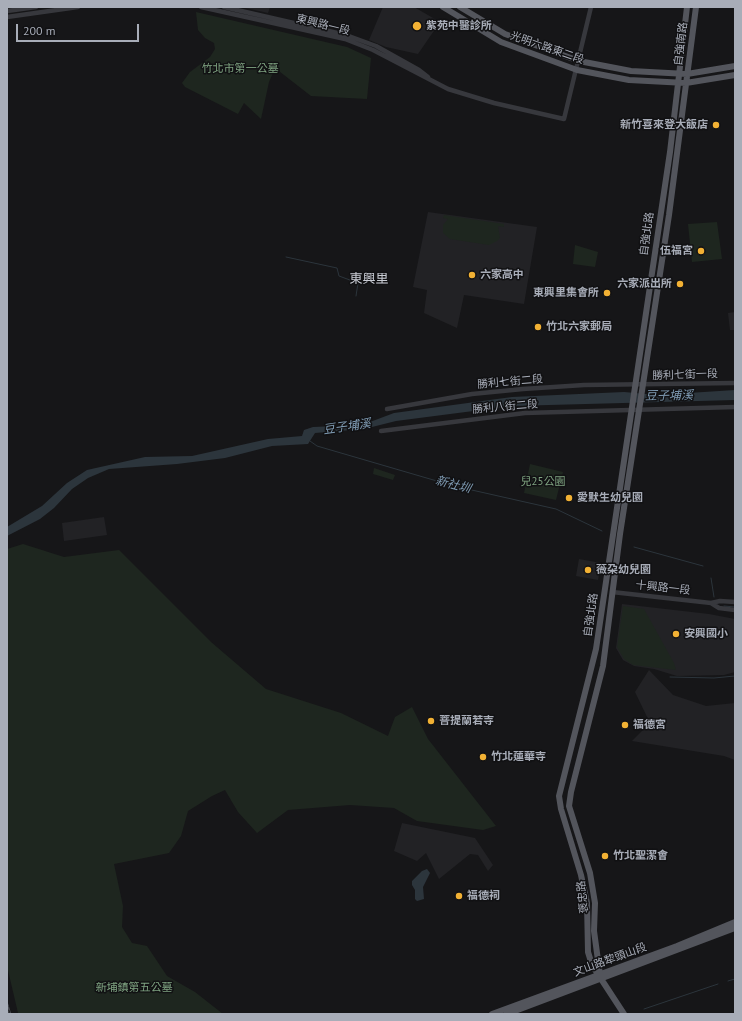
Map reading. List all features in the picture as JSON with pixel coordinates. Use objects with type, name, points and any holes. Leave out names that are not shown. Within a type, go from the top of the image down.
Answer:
[{"type":"main road","name":"光明六路東二段","points":[[444,7],[501,42],[577,70],[629,80],[686,83],[735,75]]},
{"type":"main road","name":"光明六路東二段","points":[[460,7],[505,34],[579,61],[631,71],[687,74],[735,66]]},
{"type":"main road","name":"自強南路","points":[[677,82],[687,7]]},
{"type":"main road","name":"自強南路","points":[[686,83],[696,7]]},
{"type":"main road","name":"自強北路","points":[[574,820],[570,806],[570,792],[603,666],[636,408],[635,387],[670,152],[677,82]]},
{"type":"main road","name":"自強北路","points":[[564,824],[559,796],[596,649],[636,408],[642,387],[670,207],[686,83]]},
{"type":"main road","name":"褒忠路","points":[[574,820],[590,872],[595,903],[594,931],[601,977]]},
{"type":"main road","name":"褒忠路","points":[[564,824],[581,875],[586,903],[588,952],[592,965],[624,1014]]},
{"type":"main road","name":"文山路犂頭山段","points":[[507,1014],[735,922]]},
{"type":"main road","name":"文山路犂頭山段","points":[[492,1014],[601,977],[735,928]]},
{"type":"street","points":[[7,11],[36,7]]},
{"type":"street","points":[[7,17],[44,9],[78,7]]},
{"type":"street","name":"東興路一段","points":[[201,7],[345,39],[373,50],[433,81],[463,94],[564,119],[577,70]]},
{"type":"street","name":"東興路一段","points":[[224,7],[346,35],[376,46],[419,70],[433,81]]},
{"type":"street","points":[[577,70],[591,7]]},
{"type":"street","name":"勝利七街一段","points":[[635,387],[735,383]]},
{"type":"street","name":"勝利七街二段","points":[[387,409],[472,394],[521,389],[584,385],[635,387]]},
{"type":"street","name":"勝利八街二段","points":[[381,431],[521,413],[636,408],[735,408]]},
{"type":"street","name":"十興路一段","points":[[612,592],[711,603],[720,600],[735,602]]},
{"type":"street","name":"十興路一段","points":[[711,603],[719,608],[735,610]]},
{"type":"shaded area","points":[[241,7],[270,7],[268,13]]},
{"type":"shaded area","points":[[383,7],[414,7],[440,22],[418,54],[386,47],[369,40]]},
{"type":"shaded area","name":"六家高中","points":[[428,212],[537,227],[524,304],[464,295],[457,328],[424,313],[427,290],[413,287]]},
{"type":"shaded area","points":[[735,312],[735,330],[730,330],[728,313]]},
{"type":"shaded area","points":[[104,517],[107,535],[64,541],[62,523]]},
{"type":"shaded area","name":"薇朶幼兒園","points":[[579,559],[601,563],[598,580],[576,576]]},
{"type":"shaded area","name":"安興國小","points":[[622,604],[709,614],[735,619],[735,672],[724,675],[677,676],[654,669],[634,666],[623,660],[616,648]]},
{"type":"shaded area","points":[[649,670],[673,695],[706,706],[735,703],[735,760],[724,756],[632,741],[650,723],[635,692]]},
{"type":"shaded area","points":[[402,823],[475,838],[493,865],[488,871],[478,855],[470,854],[439,879],[426,853],[417,861],[394,851]]},
{"type":"green space","name":"竹北市第一公墓","points":[[196,12],[347,47],[371,58],[367,99],[311,96],[275,68],[269,82],[261,119],[244,103],[238,114],[185,87],[182,83],[190,72],[210,57],[215,49],[214,43],[205,38],[198,30]]},
{"type":"green space","points":[[444,215],[504,224],[504,227],[498,226],[500,238],[489,245],[450,239],[443,233],[443,225],[448,219],[443,218]]},
{"type":"green space","points":[[717,222],[722,259],[692,262],[688,224]]},
{"type":"green space","points":[[575,245],[598,252],[595,267],[573,264]]},
{"type":"green space","name":"兒25公園","points":[[530,464],[563,472],[556,500],[524,493]]},
{"type":"green space","points":[[374,468],[395,475],[393,480],[373,474]]},
{"type":"green space","name":"新埔鎮第五公墓","points":[[23,544],[64,557],[119,550],[211,642],[266,689],[341,713],[388,736],[395,717],[412,707],[428,739],[496,826],[483,830],[417,821],[394,808],[350,805],[288,810],[257,833],[238,812],[225,790],[188,811],[181,836],[169,853],[114,864],[123,906],[122,927],[132,943],[147,946],[167,976],[195,992],[223,1014],[18,1013],[7,966],[7,549]]},
{"type":"green space","points":[[623,606],[644,609],[674,663],[676,670],[633,665],[624,659],[617,647]]},
{"type":"water","name":"豆子埔溪","points":[[735,390],[735,400],[512,406],[396,421],[364,429],[315,433],[308,444],[272,446],[225,458],[177,464],[109,469],[88,478],[72,489],[54,508],[40,519],[7,536],[7,527],[42,506],[67,483],[87,470],[145,457],[192,456],[268,439],[302,436],[304,430],[313,427],[362,425],[394,413],[512,397],[624,392],[657,395]]},
{"type":"water","points":[[427,869],[430,873],[423,887],[424,899],[417,901],[415,899],[415,890],[412,885],[412,881],[422,871]]},
{"type":"waterway","points":[[286,257],[337,268],[339,276],[358,283],[356,296]]},
{"type":"waterway","name":"新社圳","points":[[310,441],[317,446],[454,486],[556,509],[602,531]]},
{"type":"waterway","name":"新社圳","points":[[634,547],[703,566]]},
{"type":"waterway","name":"新社圳","points":[[711,578],[714,597]]},
{"type":"waterway","name":"新社圳","points":[[724,606],[735,607]]},
{"type":"waterway","name":"新社圳","points":[[670,677],[714,678],[735,676]]},
{"type":"waterway","points":[[728,981],[735,979]]},
{"type":"waterway","points":[[644,1009],[718,984]]},
{"type":"railway","points":[[7,1004],[10,1014]]},
{"type":"place","name":"紫苑中醫診所","points":[[417,26]]},
{"type":"place","name":"新竹喜來登大飯店","points":[[716,125]]},
{"type":"place","name":"伍福宮","points":[[701,251]]},
{"type":"place","name":"六家高中","points":[[472,275]]},
{"type":"place","name":"六家派出所","points":[[680,284]]},
{"type":"place","name":"東興里集會所","points":[[607,293]]},
{"type":"place","name":"竹北六家郵局","points":[[538,327]]},
{"type":"place","name":"愛默生幼兒園","points":[[569,498]]},
{"type":"place","name":"薇朶幼兒園","points":[[588,570]]},
{"type":"place","name":"安興國小","points":[[676,634]]},
{"type":"place","name":"菩提蘭若寺","points":[[431,721]]},
{"type":"place","name":"福德宮","points":[[625,725]]},
{"type":"place","name":"竹北蓮華寺","points":[[483,757]]},
{"type":"place","name":"竹北聖潔會","points":[[605,856]]},
{"type":"place","name":"福德祠","points":[[459,896]]},
{"type":"district","name":"東興里","points":[[369,279]]}]
